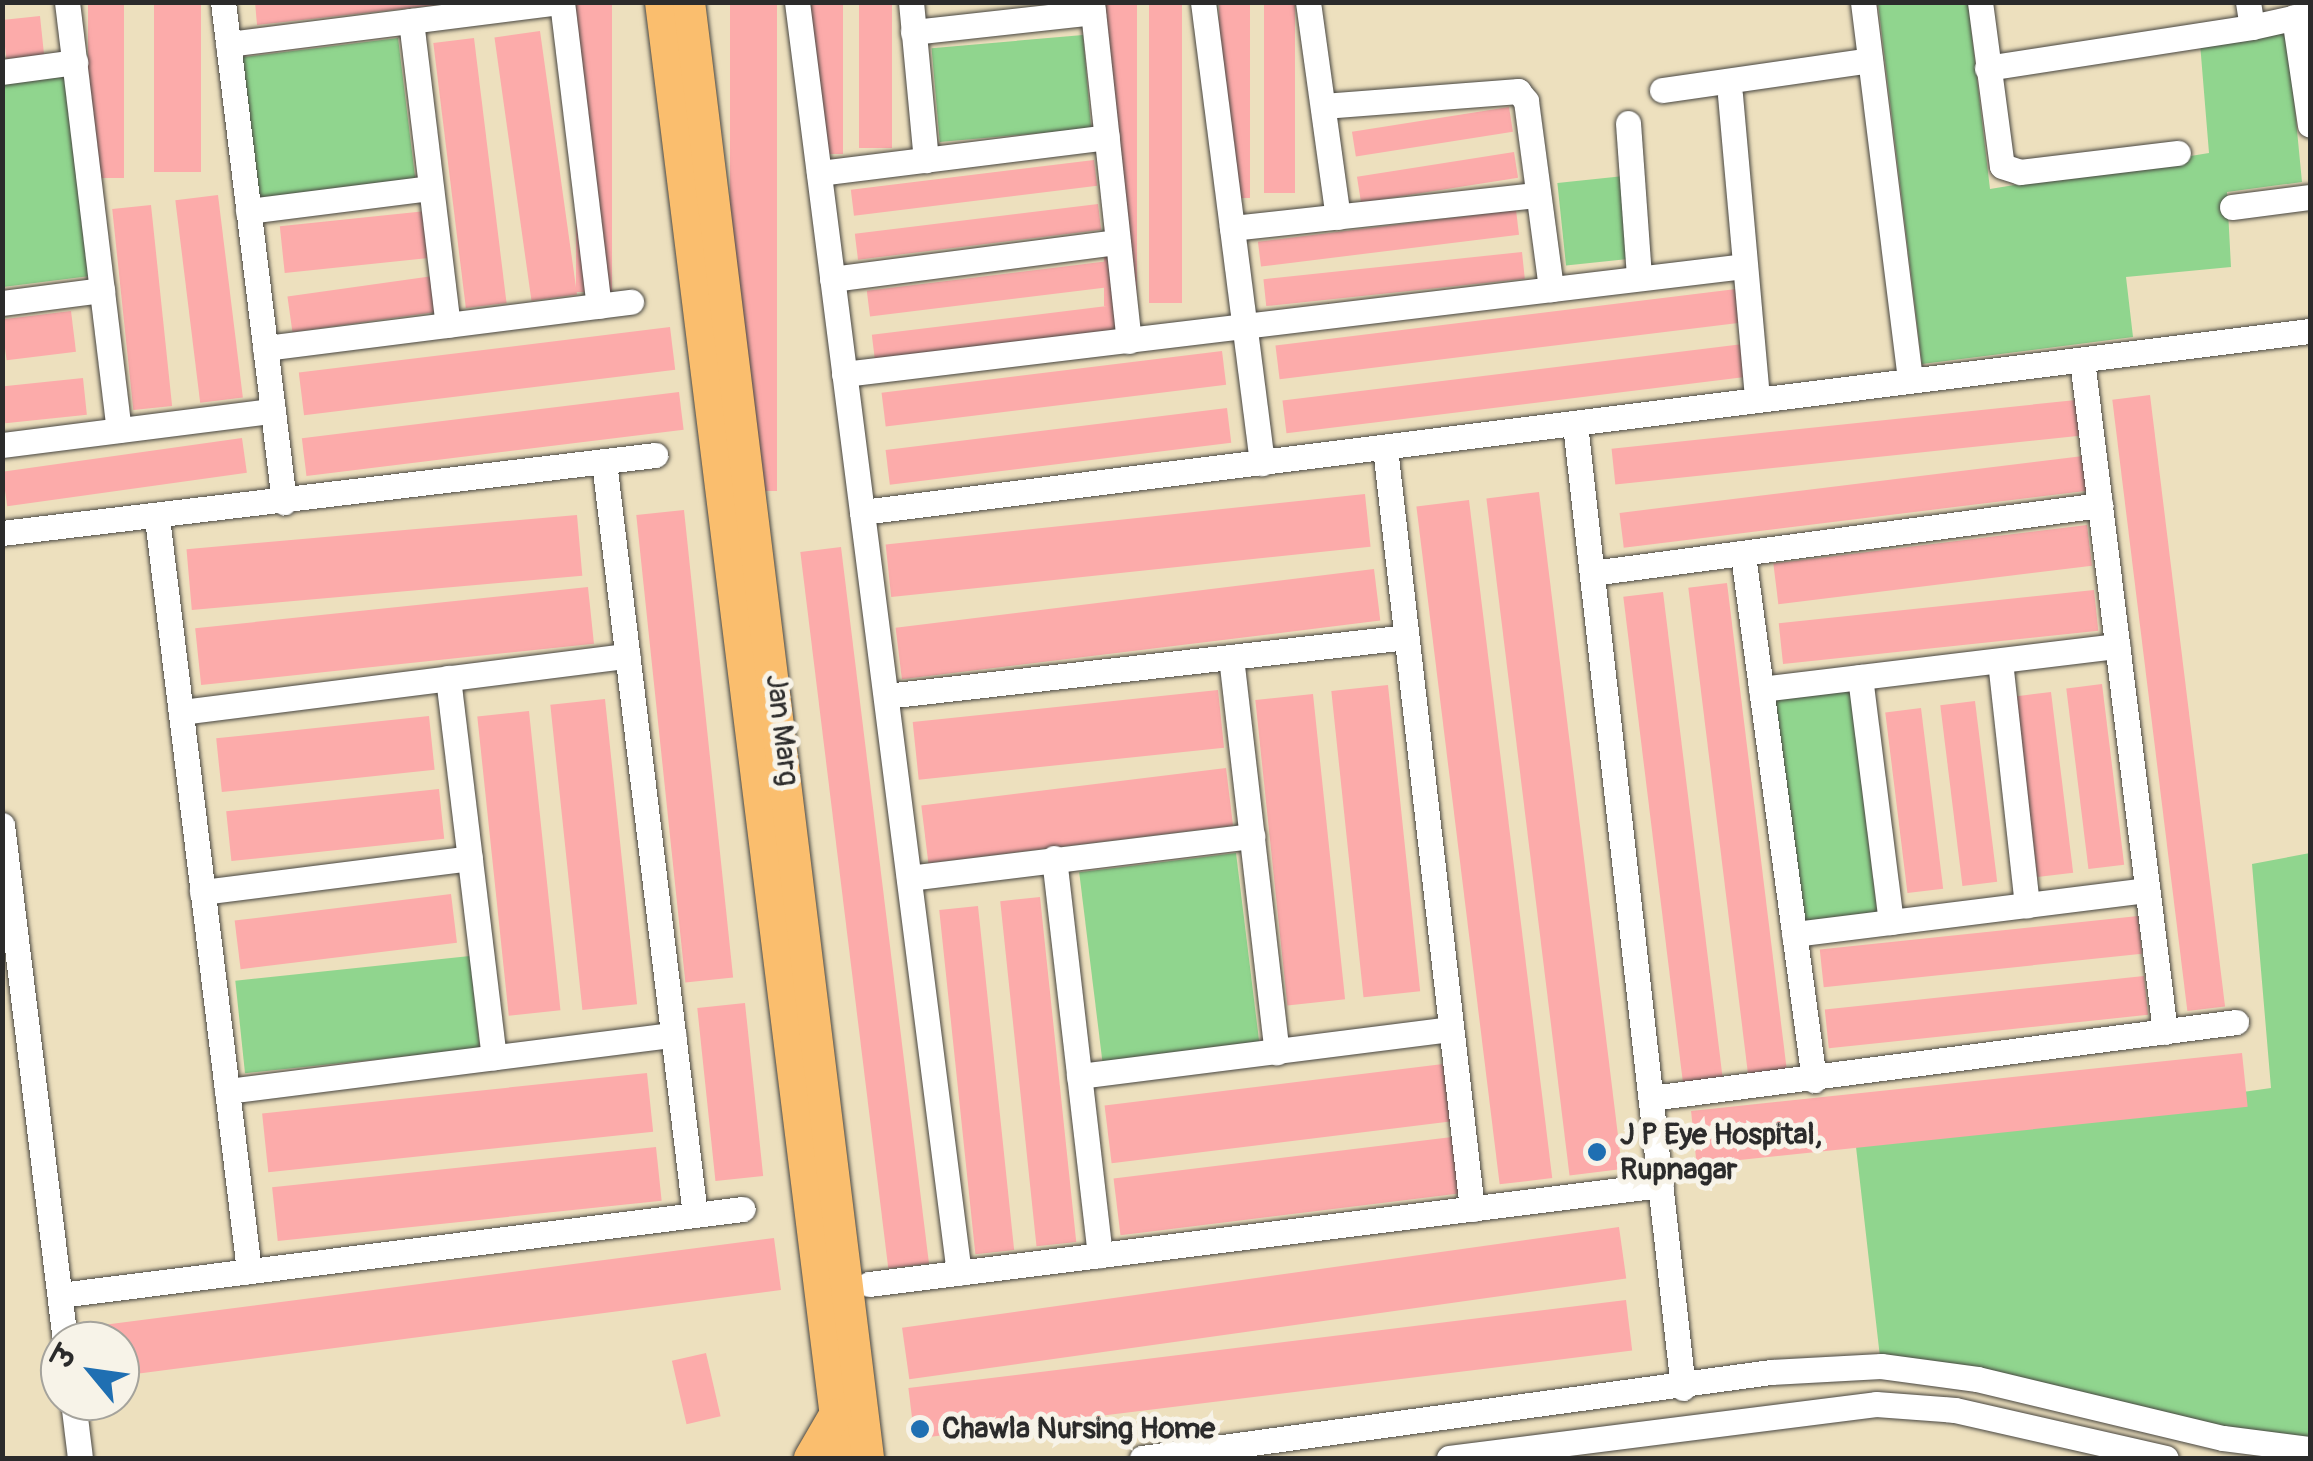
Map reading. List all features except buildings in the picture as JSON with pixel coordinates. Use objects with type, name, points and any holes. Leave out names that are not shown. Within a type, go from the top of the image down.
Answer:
[{"type":"main road","points":[[661,2],[840,1458]]},
{"type":"main road","name":"Jan Marg","points":[[690,2],[868,1458]]},
{"type":"main road","points":[[810,1458],[835,1416]]},
{"type":"street","points":[[68,2],[120,430]]},
{"type":"street","points":[[223,2],[284,502]]},
{"type":"street","points":[[228,44],[561,2],[599,306]]},
{"type":"street","points":[[796,2],[959,1273]]},
{"type":"street","points":[[910,2],[926,160]]},
{"type":"street","points":[[1203,2],[1262,463]]},
{"type":"street","points":[[1308,2],[1338,217]]},
{"type":"street","points":[[1863,2],[1910,379]]},
{"type":"street","points":[[1980,2],[1999,160],[2010,170],[2178,153]]},
{"type":"street","points":[[914,32],[1093,7],[1130,340]]},
{"type":"street","points":[[1988,68],[2250,15],[2302,15],[2310,111]]},
{"type":"street","points":[[411,22],[448,326]]},
{"type":"street","points":[[1662,90],[1870,60]]},
{"type":"street","points":[[2,72],[75,62]]},
{"type":"street","points":[[1322,106],[1511,86],[1526,101],[1551,289]]},
{"type":"street","points":[[1730,95],[1757,399]]},
{"type":"street","points":[[1628,123],[1639,278]]},
{"type":"street","points":[[818,173],[1107,137]]},
{"type":"street","points":[[248,212],[431,188]]},
{"type":"street","points":[[1232,228],[1538,195]]},
{"type":"street","points":[[2232,207],[2310,198]]},
{"type":"street","points":[[832,279],[1118,242]]},
{"type":"street","points":[[844,374],[1744,266]]},
{"type":"street","points":[[2,303],[102,290]]},
{"type":"street","points":[[265,348],[631,302]]},
{"type":"street","points":[[862,512],[2310,330]]},
{"type":"street","points":[[2082,360],[2165,1032]]},
{"type":"street","points":[[2,445],[273,410]]},
{"type":"street","points":[[1575,424],[1683,1388]]},
{"type":"street","points":[[1385,448],[1472,1209]]},
{"type":"street","points":[[2,533],[157,518],[655,455]]},
{"type":"street","points":[[604,462],[695,1215]]},
{"type":"street","points":[[1592,573],[2100,506]]},
{"type":"street","points":[[157,518],[249,1271]]},
{"type":"street","points":[[1743,554],[1814,1080]]},
{"type":"street","points":[[886,696],[1406,637]]},
{"type":"street","points":[[1761,689],[2117,646]]},
{"type":"street","points":[[181,712],[627,656]]},
{"type":"street","points":[[1231,657],[1277,1052]]},
{"type":"street","points":[[2000,661],[2027,906]]},
{"type":"street","points":[[448,678],[494,1058]]},
{"type":"street","points":[[1860,678],[1891,922]]},
{"type":"street","points":[[2,825],[63,1321]]},
{"type":"street","points":[[909,878],[1252,836]]},
{"type":"street","points":[[202,892],[470,858]]},
{"type":"street","points":[[1054,858],[1100,1255]]},
{"type":"street","points":[[1794,934],[2148,890]]},
{"type":"street","points":[[1651,1098],[1814,1080],[2236,1022]]},
{"type":"street","points":[[1079,1076],[1451,1029]]},
{"type":"street","points":[[226,1091],[673,1035]]},
{"type":"street","points":[[868,1284],[1660,1185]]},
{"type":"street","points":[[60,1295],[742,1209]]},
{"type":"street","points":[[1142,1458],[1683,1388],[1771,1372],[1881,1366],[2047,1396],[2223,1438],[2310,1449]]},
{"type":"street","points":[[2040,1428],[2047,1396]]},
{"type":"street","points":[[1449,1458],[1533,1454],[1876,1404],[1955,1410],[2166,1458]]},
{"type":"street","points":[[1527,1406],[1533,1454]]},
{"type":"street","points":[[75,1421],[80,1458]]},
{"type":"green space","points":[[1878,3],[1968,3],[1990,189],[2209,153],[2199,31],[2287,27],[2302,182],[2227,192],[2231,267],[2126,277],[2133,337],[1922,364]]},
{"type":"green space","points":[[1083,35],[1091,129],[940,142],[932,48]]},
{"type":"green space","points":[[398,38],[415,179],[255,199],[237,58]]},
{"type":"green space","points":[[65,76],[90,276],[3,287],[2,84]]},
{"type":"green space","points":[[1624,176],[1633,259],[1566,266],[1557,183]]},
{"type":"green space","points":[[1850,691],[1877,912],[1800,922],[1773,701]]},
{"type":"green space","points":[[1236,853],[1259,1043],[1102,1062],[1079,872]]},
{"type":"green space","points":[[2310,853],[2310,1449],[1881,1366],[1856,1147],[2271,1088],[2252,864]]},
{"type":"green space","points":[[470,956],[480,1048],[245,1073],[235,981]]},
{"type":"place","name":"J P Eye Hospital, Rupnagar","points":[[1597,1152]]},
{"type":"place","name":"Chawla Nursing Home","points":[[920,1429]]}]
